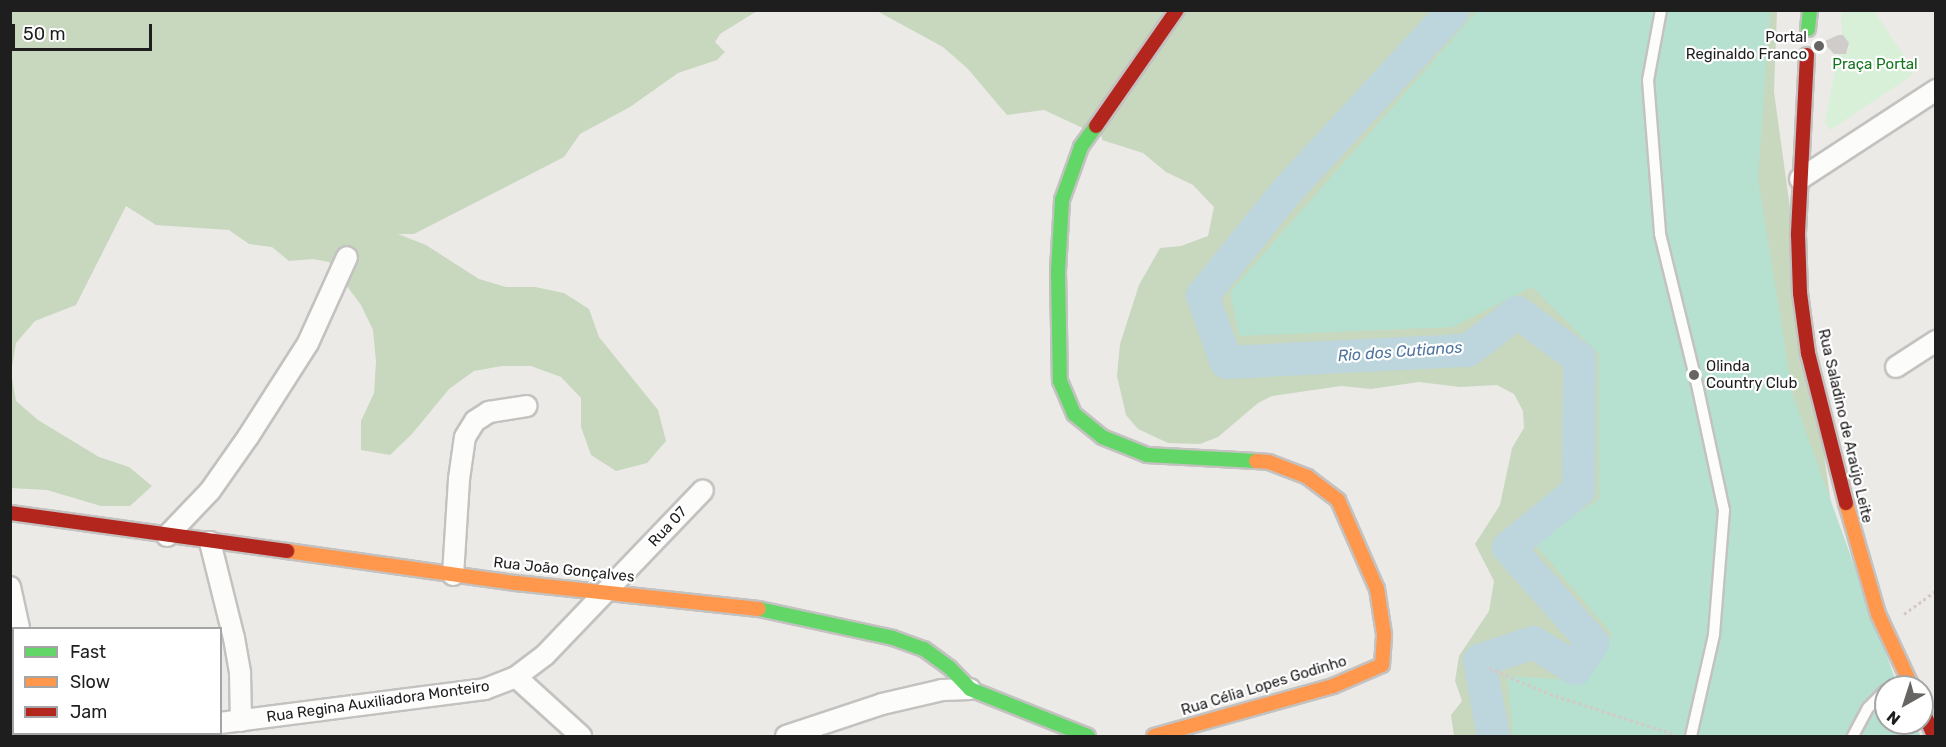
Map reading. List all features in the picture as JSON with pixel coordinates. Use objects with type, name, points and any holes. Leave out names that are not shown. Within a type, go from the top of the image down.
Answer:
[{"type":"street","name":"Rua Célia Lopes Godinho","points":[[1154,736],[1333,686],[1382,665],[1384,634],[1377,589],[1338,500],[1308,477],[1269,462],[1147,455],[1102,436],[1074,414],[1060,381],[1058,271],[1062,200],[1081,147],[1177,10]]},
{"type":"street","points":[[1808,29],[1810,10]]},
{"type":"street","name":"Rua Saladino de Araújo Leite","points":[[1807,55],[1798,235],[1800,293],[1808,353],[1852,529],[1878,614],[1907,675]]},
{"type":"street","points":[[1800,179],[1935,90]]},
{"type":"street","points":[[167,536],[210,491],[248,437],[308,343],[347,257]]},
{"type":"street","points":[[1896,367],[1935,341]]},
{"type":"street","points":[[453,575],[459,478],[465,437],[475,421],[489,412],[527,406]]},
{"type":"street","name":"Rua 07","points":[[608,591],[703,490]]},
{"type":"street","name":"Rua João Gonçalves","points":[[10,513],[453,575],[756,608],[893,638],[924,649],[950,668],[970,689],[1088,736]]},
{"type":"street","points":[[210,542],[234,638],[240,673],[241,721]]},
{"type":"street","points":[[10,587],[19,627]]},
{"type":"street","name":"Rua Regina Auxiliadora Monteiro","points":[[222,723],[484,689],[516,676],[545,655],[608,591]]},
{"type":"street","points":[[516,676],[581,736]]},
{"type":"street","points":[[786,736],[882,704],[942,690],[970,689]]},
{"type":"street","points":[[60,736],[92,735]]},
{"type":"lane","points":[[1661,10],[1648,81],[1660,234],[1698,389],[1724,510],[1714,635],[1691,736]]},
{"type":"lane","points":[[1852,736],[1874,702]]},
{"type":"path","points":[[1888,634],[1906,611],[1935,591]]},
{"type":"path","points":[[1489,668],[1550,694],[1682,736]]},
{"type":"green space","points":[[10,11],[757,11],[720,34],[715,42],[725,52],[717,60],[678,73],[630,107],[580,134],[564,157],[414,234],[398,234],[426,245],[479,279],[506,287],[535,287],[564,293],[589,309],[599,337],[658,410],[666,441],[647,463],[616,471],[591,455],[581,427],[581,398],[561,377],[531,366],[502,366],[474,371],[449,389],[412,434],[390,455],[361,450],[361,421],[374,393],[376,362],[373,330],[361,305],[329,262],[313,259],[289,261],[272,247],[249,244],[229,230],[156,225],[126,206],[76,305],[35,321],[16,343],[11,373],[16,401],[38,420],[99,457],[129,467],[152,486],[130,506],[101,506],[47,490],[11,488]]},
{"type":"green space","name":"Olinda Country Club","points":[[877,11],[1777,11],[1774,92],[1863,736],[1454,736],[1451,715],[1462,701],[1455,681],[1459,656],[1489,611],[1494,581],[1475,544],[1500,505],[1512,448],[1524,428],[1523,411],[1514,394],[1497,385],[1460,387],[1419,382],[1371,389],[1341,386],[1272,396],[1258,403],[1218,437],[1200,444],[1168,443],[1138,429],[1126,415],[1117,376],[1120,344],[1139,285],[1160,248],[1181,246],[1208,236],[1214,207],[1193,185],[1166,172],[1143,153],[1102,140],[1102,137],[1044,110],[1007,115],[968,69],[943,47]]},
{"type":"green space","name":"Olinda Country Club","points":[[1477,11],[1770,11],[1758,179],[1793,396],[1894,675],[1874,675],[1874,735],[1921,736],[1513,736],[1507,676],[1578,680],[1612,634],[1533,542],[1599,499],[1599,354],[1532,287],[1453,327],[1239,336],[1230,292]]},
{"type":"green space","name":"Praça Portal","points":[[1841,11],[1874,11],[1913,69],[1911,76],[1830,130],[1825,122],[1838,55],[1846,54],[1849,49],[1849,43],[1842,34]]},
{"type":"building","points":[[1843,35],[1849,43],[1846,54],[1834,54],[1823,42]]},
{"type":"waterway","name":"Rio dos Cutianos","points":[[1453,10],[1286,191],[1202,295],[1226,362],[1467,350],[1517,312],[1579,358],[1578,490],[1508,547],[1592,642],[1575,668],[1533,642],[1479,660],[1493,736]]},
{"type":"traffic: fast","points":[[1808,29],[1810,10]]},
{"type":"traffic: fast","points":[[1096,126],[1081,147],[1062,200],[1058,271],[1060,381],[1074,414],[1102,437],[1147,455],[1256,461]]},
{"type":"traffic: fast","points":[[759,609],[893,638],[924,649],[950,668],[970,689],[1088,736]]},
{"type":"traffic: slow","points":[[1154,736],[1333,686],[1382,665],[1384,634],[1377,589],[1338,500],[1308,477],[1269,462],[1256,461]]},
{"type":"traffic: slow","points":[[1846,503],[1878,614],[1906,675]]},
{"type":"traffic: slow","points":[[287,551],[516,583],[759,609]]},
{"type":"traffic: jam","points":[[1096,126],[1177,10]]},
{"type":"traffic: jam","points":[[1807,55],[1798,235],[1800,293],[1808,353],[1846,503]]},
{"type":"traffic: jam","points":[[10,513],[287,551]]},
{"type":"place","name":"Portal Reginaldo Franco","points":[[1819,46]]},
{"type":"place","name":"Olinda Country Club","points":[[1694,375]]}]
